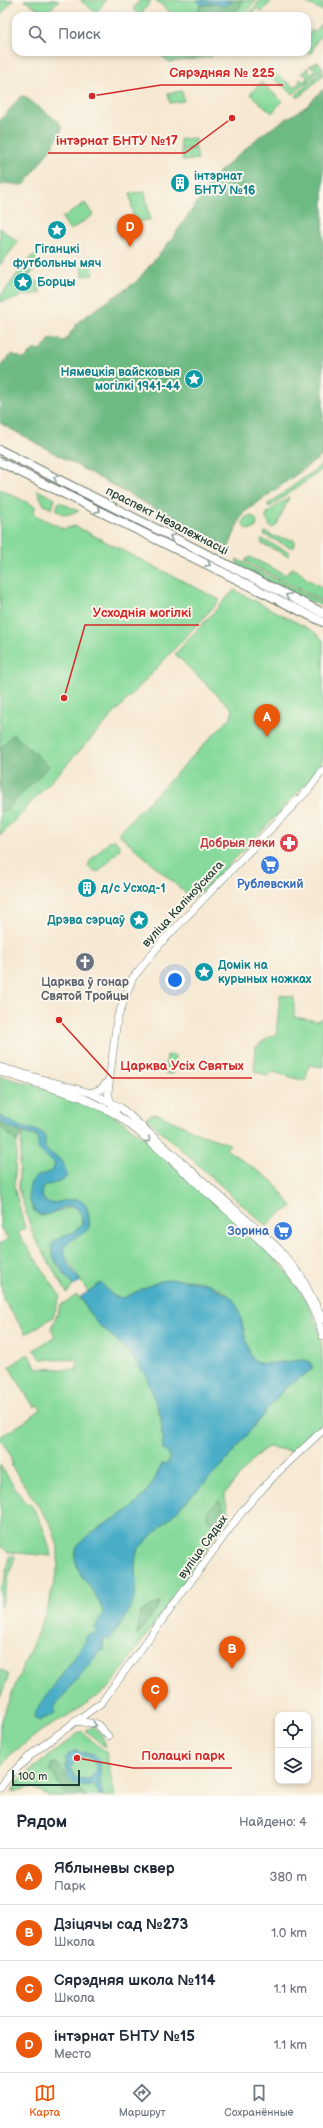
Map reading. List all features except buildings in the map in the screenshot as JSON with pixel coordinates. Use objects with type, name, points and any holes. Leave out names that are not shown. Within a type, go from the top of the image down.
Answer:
[{"type":"main road","name":"праспект Незалежнасці","points":[[0,450],[323,613]]},
{"type":"main road","name":"праспект Незалежнасці","points":[[0,462],[323,622]]},
{"type":"main road","points":[[310,616],[323,630]]},
{"type":"main road","name":"вуліца Каліноўскага","points":[[323,770],[309,789],[160,944],[132,979],[117,1018],[109,1080],[110,1101],[118,1116],[194,1181],[272,1251],[305,1294],[323,1336]]},
{"type":"main road","points":[[0,1066],[91,1093],[110,1101],[149,1131],[277,1247],[301,1276],[323,1319]]},
{"type":"main road","points":[[0,1072],[90,1101],[118,1116]]},
{"type":"main road","points":[[91,1093],[101,1089],[109,1080]]},
{"type":"main road","points":[[90,1101],[100,1097],[109,1088]]},
{"type":"main road","name":"вуліца Сядых","points":[[0,1788],[10,1774],[32,1753],[102,1702],[114,1689],[244,1509],[277,1473],[323,1430]]},
{"type":"main road","points":[[311,1441],[323,1438]]},
{"type":"main road","points":[[76,1721],[97,1724],[108,1736]]},
{"type":"green space","points":[[0,0],[13,0],[0,16]]},
{"type":"green space","points":[[24,0],[59,0],[48,12],[43,12]]},
{"type":"green space","points":[[80,0],[106,0],[97,12]]},
{"type":"green space","points":[[140,0],[151,1],[142,12],[136,12],[133,9]]},
{"type":"green space","points":[[155,0],[256,0],[246,12],[170,12]]},
{"type":"green space","points":[[233,0],[242,0],[240,7],[236,12],[195,12],[201,5],[229,4]]},
{"type":"green space","points":[[260,0],[272,0],[262,12],[257,8],[254,12],[250,12]]},
{"type":"green space","points":[[301,0],[318,0],[323,4],[323,11]]},
{"type":"green space","points":[[323,22],[323,35],[316,42],[311,52],[311,31],[312,30],[315,32]]},
{"type":"green space","points":[[162,56],[212,56],[211,57],[169,62]]},
{"type":"green space","points":[[318,62],[323,68],[293,94],[265,72],[270,70],[294,87],[299,84],[300,79],[304,82],[308,76],[301,74],[307,68],[312,75],[316,69],[309,66]]},
{"type":"green space","points":[[323,70],[323,75],[298,98],[296,95]]},
{"type":"green space","points":[[261,82],[282,101],[272,113],[250,94]]},
{"type":"green space","points":[[323,89],[323,455],[242,514],[228,549],[0,423],[0,367],[12,354],[24,359],[33,350],[41,350],[51,338],[65,341],[79,321],[136,282],[171,240],[216,175],[261,135],[307,106]]},
{"type":"green space","points":[[182,91],[184,101],[170,103],[168,93]]},
{"type":"green space","points":[[24,96],[60,123],[62,129],[57,139],[25,184],[20,185],[5,183],[0,186],[0,121],[20,97]]},
{"type":"green space","points":[[195,138],[196,148],[181,149],[180,139]]},
{"type":"green space","points":[[196,149],[198,159],[183,161],[181,151]]},
{"type":"green space","points":[[145,192],[150,220],[134,222],[130,193]]},
{"type":"green space","points":[[85,203],[93,215],[70,230],[62,218]]},
{"type":"green space","points":[[0,228],[18,242],[0,265]]},
{"type":"green space","points":[[36,255],[37,269],[31,273],[29,279],[27,262],[32,256]]},
{"type":"green space","points":[[91,257],[93,275],[83,276],[81,259]]},
{"type":"green space","points":[[26,263],[29,285],[19,298],[0,302],[0,297]]},
{"type":"green space","points":[[36,281],[39,281],[40,293],[23,296]]},
{"type":"green space","points":[[323,464],[323,469],[270,507],[267,505]]},
{"type":"green space","points":[[0,489],[36,507],[33,512],[35,515],[64,529],[75,526],[220,600],[0,836]]},
{"type":"green space","points":[[37,490],[55,499],[52,509],[44,505]]},
{"type":"green space","points":[[289,497],[277,525],[273,528],[269,526],[270,524],[266,519],[267,513]]},
{"type":"green space","points":[[59,502],[79,511],[65,515],[56,510]]},
{"type":"green space","points":[[250,516],[255,518],[257,523],[255,528],[250,530],[245,528],[243,523],[245,518]]},
{"type":"green space","points":[[265,532],[276,537],[294,540],[294,547],[290,547],[264,535]]},
{"type":"green space","points":[[262,539],[289,552],[288,556],[261,543]]},
{"type":"green space","points":[[250,557],[286,575],[292,568],[302,573],[305,578],[323,588],[323,601],[245,561]]},
{"type":"green space","points":[[236,559],[323,603],[323,606],[302,598],[239,567]]},
{"type":"green space","points":[[234,590],[313,631],[323,640],[323,758],[315,773],[265,828],[228,866],[198,894],[191,898],[120,835],[120,831],[231,717],[233,710],[175,654]]},
{"type":"green space","points":[[13,734],[49,766],[3,813],[0,811],[0,749]]},
{"type":"green space","points":[[115,840],[120,847],[119,850],[100,871],[94,872],[88,866],[90,861],[109,841]]},
{"type":"green space","points":[[280,995],[294,997],[294,1017],[317,1021],[323,1018],[323,1067],[309,1065],[305,1081],[273,1072],[267,1076],[254,1071],[256,1047],[270,1036],[276,1035]]},
{"type":"green space","points":[[167,1055],[175,1056],[173,1074],[165,1073]]},
{"type":"green space","points":[[0,1076],[75,1098],[104,1110],[117,1118],[143,1137],[215,1204],[221,1207],[252,1235],[282,1266],[295,1282],[306,1300],[315,1319],[321,1339],[323,1371],[323,1424],[292,1451],[268,1447],[259,1453],[225,1493],[229,1511],[227,1521],[109,1688],[72,1713],[41,1731],[9,1756],[0,1768],[0,1722],[48,1607],[58,1566],[58,1547],[52,1527],[11,1465],[13,1464],[11,1461],[11,1456],[0,1439],[0,1437],[26,1421],[41,1409],[38,1405],[34,1407],[9,1367],[28,1354],[37,1368],[77,1370],[78,1360],[41,1359],[34,1350],[55,1336],[51,1329],[61,1305],[77,1295],[95,1320],[127,1350],[146,1376],[161,1417],[163,1450],[168,1453],[170,1457],[168,1463],[162,1464],[151,1486],[135,1505],[100,1527],[83,1540],[77,1547],[75,1554],[79,1570],[98,1599],[103,1614],[94,1629],[97,1631],[94,1634],[89,1634],[85,1642],[35,1712],[34,1717],[39,1721],[52,1715],[55,1706],[99,1652],[103,1650],[103,1642],[106,1638],[109,1640],[128,1612],[136,1589],[135,1559],[139,1548],[221,1467],[283,1390],[310,1371],[313,1367],[310,1362],[305,1360],[263,1364],[255,1362],[247,1347],[241,1319],[233,1300],[217,1287],[207,1283],[175,1280],[144,1288],[123,1298],[112,1294],[101,1283],[88,1292],[64,1254],[67,1243],[89,1227],[87,1208],[84,1203],[79,1201],[49,1203],[43,1198],[41,1191],[45,1185],[66,1178],[63,1162],[45,1149],[44,1135],[40,1131],[21,1127],[0,1116]]},
{"type":"green space","points":[[153,1114],[160,1115],[202,1135],[230,1144],[226,1149],[272,1181],[292,1206],[275,1217],[267,1227],[146,1118]]},
{"type":"green space","points":[[0,1121],[22,1133],[17,1142],[0,1126]]},
{"type":"green space","points":[[0,1126],[17,1142],[14,1187],[25,1228],[18,1233],[60,1296],[53,1317],[26,1334],[3,1299],[0,1285],[0,1244],[8,1239],[0,1227]]},
{"type":"green space","points":[[22,1133],[38,1137],[39,1150],[53,1161],[56,1166],[52,1171],[36,1177],[31,1199],[33,1209],[36,1213],[42,1216],[73,1206],[80,1212],[81,1215],[81,1225],[78,1229],[54,1241],[52,1246],[52,1252],[57,1264],[73,1286],[67,1293],[34,1237],[18,1188]]},
{"type":"green space","points":[[0,1465],[26,1504],[30,1503],[34,1509],[43,1528],[51,1556],[8,1552],[0,1546]]},
{"type":"green space","points":[[219,1500],[226,1513],[220,1524],[214,1527],[207,1517],[208,1510]]},
{"type":"green space","points":[[10,1556],[15,1556],[0,1607],[0,1588],[5,1580]]},
{"type":"green space","points":[[161,1602],[137,1636],[140,1613],[146,1608]]},
{"type":"green space","points":[[0,1669],[8,1674],[8,1677],[0,1698]]},
{"type":"green space","points":[[93,1727],[101,1733],[105,1747],[85,1730]]},
{"type":"green space","points":[[81,1731],[106,1752],[115,1796],[49,1796],[32,1787],[12,1792],[20,1779]]},
{"type":"green space","points":[[57,1763],[70,1783],[87,1796],[67,1796],[50,1770],[51,1764]]},
{"type":"water","points":[[197,0],[233,0],[225,6],[212,3],[201,5]]},
{"type":"water","points":[[0,1116],[21,1127],[42,1132],[45,1137],[45,1149],[63,1162],[67,1176],[63,1180],[43,1187],[41,1193],[44,1201],[49,1203],[76,1199],[85,1205],[89,1219],[88,1229],[70,1241],[64,1250],[70,1267],[81,1281],[73,1286],[53,1256],[51,1246],[58,1239],[72,1233],[80,1227],[82,1223],[81,1215],[74,1207],[68,1206],[49,1214],[42,1215],[37,1213],[32,1206],[29,1197],[31,1182],[36,1177],[52,1171],[55,1164],[39,1150],[37,1136],[9,1127],[0,1121]]},
{"type":"water","points":[[175,1279],[209,1284],[232,1298],[238,1308],[250,1354],[255,1362],[263,1364],[305,1360],[310,1362],[312,1369],[283,1390],[221,1467],[139,1548],[135,1559],[135,1595],[127,1613],[109,1641],[106,1638],[103,1641],[103,1650],[99,1652],[55,1706],[54,1714],[38,1721],[34,1717],[35,1712],[85,1642],[86,1636],[89,1634],[95,1634],[97,1631],[94,1629],[103,1614],[98,1599],[79,1570],[75,1554],[77,1547],[83,1540],[100,1527],[135,1505],[151,1486],[162,1464],[168,1463],[170,1460],[168,1453],[163,1450],[161,1417],[146,1376],[127,1350],[95,1321],[80,1297],[101,1283],[114,1297],[123,1298],[160,1281]]},
{"type":"water","points":[[78,1750],[79,1752],[93,1754],[99,1760],[100,1782],[103,1796],[98,1796],[95,1785],[77,1785],[70,1780],[66,1770],[67,1761],[65,1759],[70,1753]],"holes":[[[85,1756],[94,1761],[96,1770],[91,1778],[81,1780],[74,1776],[71,1769],[73,1763],[79,1762],[80,1757]]]},
{"type":"place","name":"Сярэдняя № 225","points":[[92,96]]},
{"type":"place","name":"інтэрнат БНТУ №17","points":[[232,118]]},
{"type":"place","name":"інтэрнат БНТУ №16","points":[[180,183]]},
{"type":"place","name":"Гіганцкі футбольны мяч","points":[[57,230]]},
{"type":"place","name":"інтэрнат БНТУ №15","points":[[130,247]]},
{"type":"place","name":"Борцы","points":[[23,282]]},
{"type":"place","name":"Нямецкія вайсковыя могілкі 1941-44","points":[[194,379]]},
{"type":"place","name":"Усходнія могілкі","points":[[64,698]]},
{"type":"place","name":"Яблыневы сквер","points":[[267,737]]},
{"type":"place","name":"Добрыя леки","points":[[289,843]]},
{"type":"place","name":"Рублевский","points":[[270,865]]},
{"type":"place","name":"д/с Усход-1","points":[[87,888]]},
{"type":"place","name":"Дрэва сэрцаў","points":[[139,920]]},
{"type":"place","name":"Царква ў гонар Святой Тройцы","points":[[85,962]]},
{"type":"place","name":"Домік на курыных ножках","points":[[204,972]]},
{"type":"place","name":"Царква Усіх Святых","points":[[59,1020]]},
{"type":"place","name":"Зорина","points":[[283,1231]]},
{"type":"place","name":"Дзіцячы сад №273","points":[[232,1669]]},
{"type":"place","name":"Сярэдняя школа №114","points":[[155,1710]]},
{"type":"place","name":"Полацкі парк","points":[[77,1758]]}]
